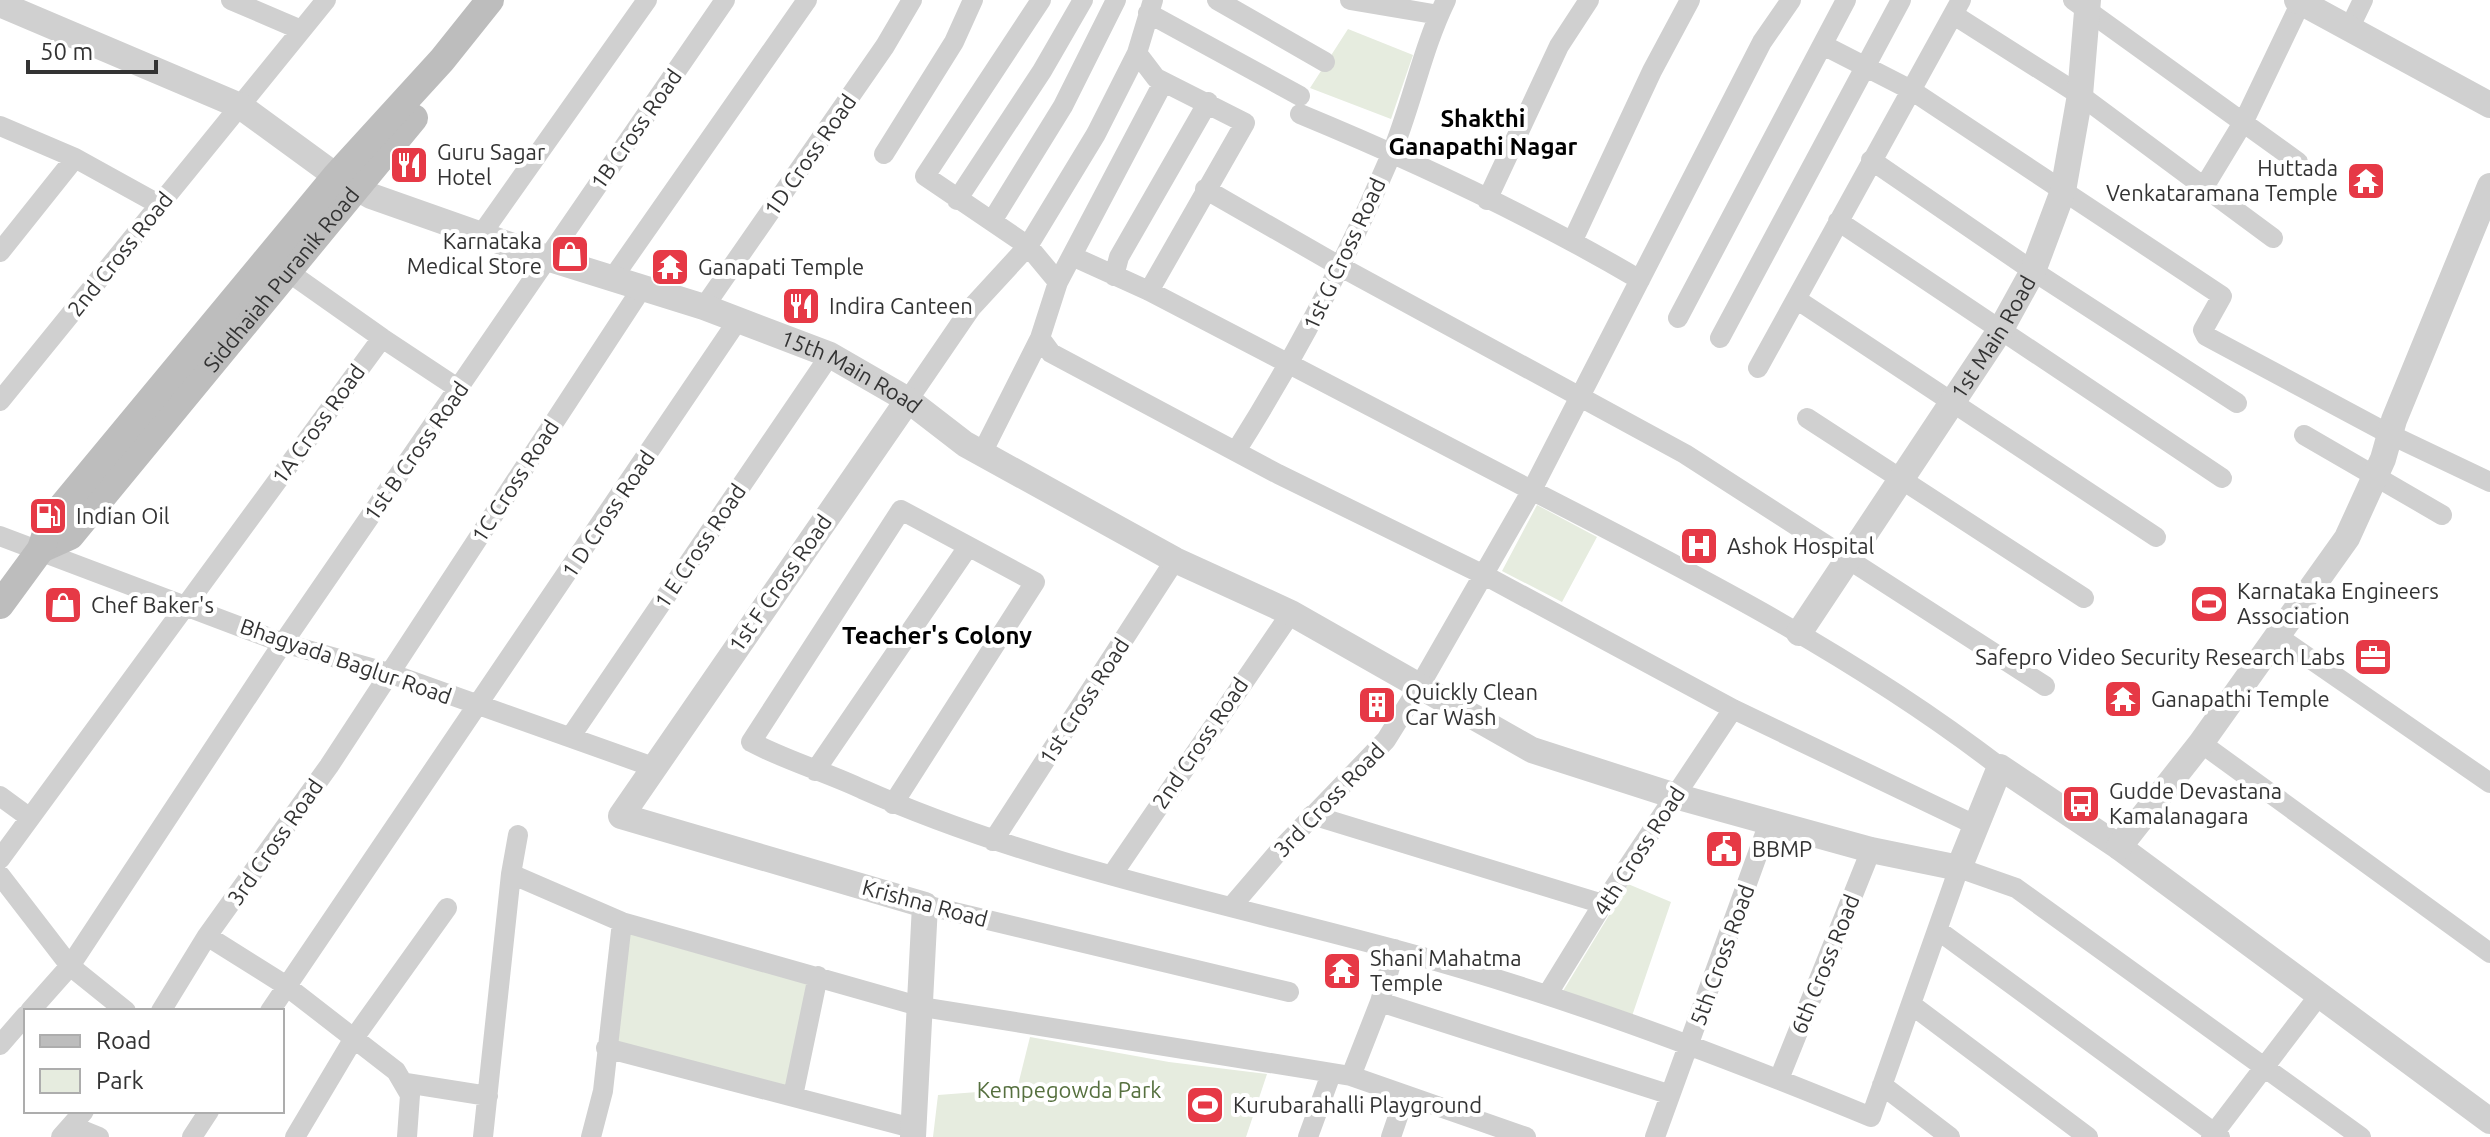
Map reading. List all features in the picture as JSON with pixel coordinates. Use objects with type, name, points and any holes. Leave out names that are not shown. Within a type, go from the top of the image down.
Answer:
[{"type":"main road","name":"Siddhaiah Puranik Road","points":[[41,549],[70,536],[287,271],[345,182],[490,0]]},
{"type":"main road","name":"Siddhaiah Puranik Road","points":[[0,605],[41,549],[50,521],[345,182],[511,0]]},
{"type":"street","points":[[231,0],[301,30]]},
{"type":"street","name":"2nd Cross Road","points":[[0,401],[326,0]]},
{"type":"street","points":[[480,236],[647,0]]},
{"type":"street","name":"1B Cross Road","points":[[547,258],[725,0]]},
{"type":"street","points":[[612,279],[807,0]]},
{"type":"street","name":"1D Cross Road","points":[[704,307],[885,46],[912,0]]},
{"type":"street","points":[[884,154],[954,42],[973,0]]},
{"type":"street","points":[[1041,0],[925,176],[1028,246],[1058,282]]},
{"type":"street","points":[[957,200],[1042,71],[1083,0]]},
{"type":"street","points":[[992,221],[1063,106],[1116,0]]},
{"type":"street","points":[[1217,0],[1325,62]]},
{"type":"street","points":[[1350,0],[1442,7]]},
{"type":"street","points":[[1487,200],[1559,46],[1589,0]]},
{"type":"street","points":[[1573,240],[1652,71],[1690,0]]},
{"type":"street","name":"3rd Cross Road","points":[[1231,907],[1312,815],[1386,740],[1419,687],[1486,576],[1762,42],[1791,0]]},
{"type":"street","points":[[1678,318],[1846,0]]},
{"type":"street","points":[[1720,338],[1901,0]]},
{"type":"street","points":[[2349,29],[2363,0]]},
{"type":"street","points":[[2204,187],[2244,121],[2299,1],[2490,105]]},
{"type":"street","points":[[2083,3],[2298,162]]},
{"type":"street","name":"1st Main Road","points":[[1799,633],[2001,329],[2033,271],[2063,191],[2080,95],[2083,3]]},
{"type":"street","name":"15th Main Road","points":[[0,4],[240,106],[345,182],[480,236],[704,307],[830,355],[908,400],[982,453],[1175,560],[1291,613],[1532,750],[1675,796],[1871,850],[1959,868]]},
{"type":"street","points":[[908,400],[971,308],[1028,246],[1096,134],[1137,53],[1150,6],[1300,105],[1573,240],[1640,280]]},
{"type":"street","name":"1st G Cross Road","points":[[1236,451],[1291,364],[1341,267],[1392,152],[1442,7]]},
{"type":"street","points":[[1758,368],[1958,7],[2273,238]]},
{"type":"street","points":[[1823,45],[1911,90],[2222,296],[2203,330],[2206,336],[2389,434],[2490,482]]},
{"type":"street","points":[[1137,53],[1163,83],[1208,102],[1245,123],[1149,291]]},
{"type":"street","points":[[982,453],[1040,338],[1058,282],[1074,257],[1163,83]]},
{"type":"street","points":[[1114,276],[1119,257],[1208,102]]},
{"type":"street","points":[[0,126],[75,158],[160,205]]},
{"type":"street","points":[[0,252],[75,158]]},
{"type":"street","points":[[1871,160],[2033,271],[2237,403]]},
{"type":"street","points":[[2119,847],[2201,743],[2347,538],[2375,477],[2389,434],[2482,229],[2490,186]]},
{"type":"street","points":[[1205,189],[1341,267],[1685,454],[2045,686]]},
{"type":"street","points":[[1838,221],[2222,478]]},
{"type":"street","points":[[1074,257],[1149,291],[1671,560],[1799,633],[1958,735],[2119,847],[2490,1121]]},
{"type":"street","name":"1st B Cross Road","points":[[32,1009],[70,966],[283,643],[547,258]]},
{"type":"street","points":[[287,271],[459,389]]},
{"type":"street","name":"1C Cross Road","points":[[389,673],[642,288]]},
{"type":"street","points":[[1796,299],[2156,537]]},
{"type":"street","name":"1 D Cross Road","points":[[271,1009],[738,320]]},
{"type":"street","name":"1A Cross Road","points":[[0,859],[382,338]]},
{"type":"street","points":[[1040,338],[1051,353],[1236,451],[1486,576],[1733,709],[1975,825]]},
{"type":"street","name":"1 E Cross Road","points":[[571,736],[830,355]]},
{"type":"street","name":"1st F Cross Road","points":[[653,767],[908,400]]},
{"type":"street","points":[[1807,418],[2084,598]]},
{"type":"street","points":[[2304,435],[2442,515]]},
{"type":"street","points":[[893,804],[1035,582],[901,510],[751,742],[893,804],[993,841],[1395,949],[1547,995],[1690,1044],[1871,1117],[1959,868],[2000,767]]},
{"type":"street","name":"Bhagyada Baglur Road","points":[[0,536],[283,643],[389,673],[653,767]]},
{"type":"street","points":[[815,771],[968,547]]},
{"type":"street","name":"1st Cross Road","points":[[993,841],[1175,560]]},
{"type":"street","name":"2nd Cross Road","points":[[1112,875],[1291,613]]},
{"type":"street","points":[[2277,636],[2490,783]]},
{"type":"street","name":"3rd Cross Road","points":[[162,1009],[207,936],[329,766],[389,673]]},
{"type":"street","name":"4th Cross Road","points":[[1547,995],[1603,904],[1733,709]]},
{"type":"street","points":[[2201,743],[2490,953]]},
{"type":"street","name":"Krishna Road","points":[[653,767],[621,816],[925,905],[1289,992]]},
{"type":"street","points":[[0,796],[30,818]]},
{"type":"street","points":[[1312,815],[1603,904]]},
{"type":"street","name":"5th Cross Road","points":[[1655,1137],[1668,1094],[1690,1044],[1770,820]]},
{"type":"street","points":[[483,1137],[511,874],[518,835]]},
{"type":"street","name":"6th Cross Road","points":[[1779,1079],[1871,850]]},
{"type":"street","points":[[1959,868],[2016,888],[2361,1137]]},
{"type":"street","points":[[511,874],[622,922],[922,1007],[1209,1054],[1268,1060],[1341,1075],[1405,1096],[1489,1131],[1526,1137]]},
{"type":"street","points":[[0,875],[70,966],[124,1009]]},
{"type":"street","points":[[606,1048],[793,1096],[912,1133],[922,1007],[925,905]]},
{"type":"street","points":[[295,1137],[354,1038],[447,908]]},
{"type":"street","points":[[591,1137],[603,1091],[622,922]]},
{"type":"street","points":[[1939,931],[2215,1136],[2264,1065],[2320,994]]},
{"type":"street","points":[[207,936],[285,985],[406,1083],[410,1095],[407,1137]]},
{"type":"street","points":[[1308,1137],[1380,1002],[1395,949]]},
{"type":"street","points":[[793,1096],[818,976]]},
{"type":"street","points":[[1380,1002],[1668,1094]]},
{"type":"street","points":[[1912,1005],[2088,1137]]},
{"type":"street","name":"1st B Cross Road","points":[[0,1045],[24,1018]]},
{"type":"street","points":[[406,1083],[488,1096]]},
{"type":"street","points":[[1882,1085],[1950,1137]]},
{"type":"street","points":[[1391,1137],[1405,1096]]},
{"type":"street","points":[[192,1137],[208,1113]]},
{"type":"street","points":[[72,1125],[99,1137]]},
{"type":"green space","points":[[1348,29],[1413,55],[1391,119],[1310,88]]},
{"type":"green space","points":[[1537,505],[1597,537],[1562,602],[1502,571]]},
{"type":"green space","points":[[1628,884],[1671,902],[1632,1016],[1563,991]]},
{"type":"green space","points":[[626,932],[814,985],[792,1090],[612,1044]]},
{"type":"green space","name":"Kempegowda Park","points":[[1030,1037],[1169,1062],[1267,1074],[1246,1137],[933,1137],[938,1095],[1017,1089]]},
{"type":"place","name":"Guru Sagar Hotel","points":[[409,165]]},
{"type":"place","name":"Huttada Venkataramana Temple","points":[[2366,181]]},
{"type":"place","name":"Karnataka Medical Store","points":[[570,254]]},
{"type":"place","name":"Ganapati Temple","points":[[670,267]]},
{"type":"place","name":"Indira Canteen","points":[[801,306]]},
{"type":"place","name":"Indian Oil","points":[[48,516]]},
{"type":"place","name":"Ashok Hospital","points":[[1699,546]]},
{"type":"place","name":"Karnataka Engineers Association","points":[[2209,604]]},
{"type":"place","name":"Chef Baker's","points":[[63,605]]},
{"type":"place","name":"Safepro Video Security Research Labs","points":[[2373,657]]},
{"type":"place","name":"Ganapathi Temple","points":[[2123,699]]},
{"type":"place","name":"Quickly Clean Car Wash","points":[[1377,705]]},
{"type":"place","name":"Gudde Devastana Kamalanagara","points":[[2081,804]]},
{"type":"place","name":"BBMP","points":[[1724,849]]},
{"type":"place","name":"Shani Mahatma Temple","points":[[1342,971]]},
{"type":"place","name":"Kurubarahalli Playground","points":[[1205,1105]]},
{"type":"district","name":"Shakthi Ganapathi Nagar","points":[[1483,133]]},
{"type":"district","name":"Teacher's Colony","points":[[937,636]]}]
